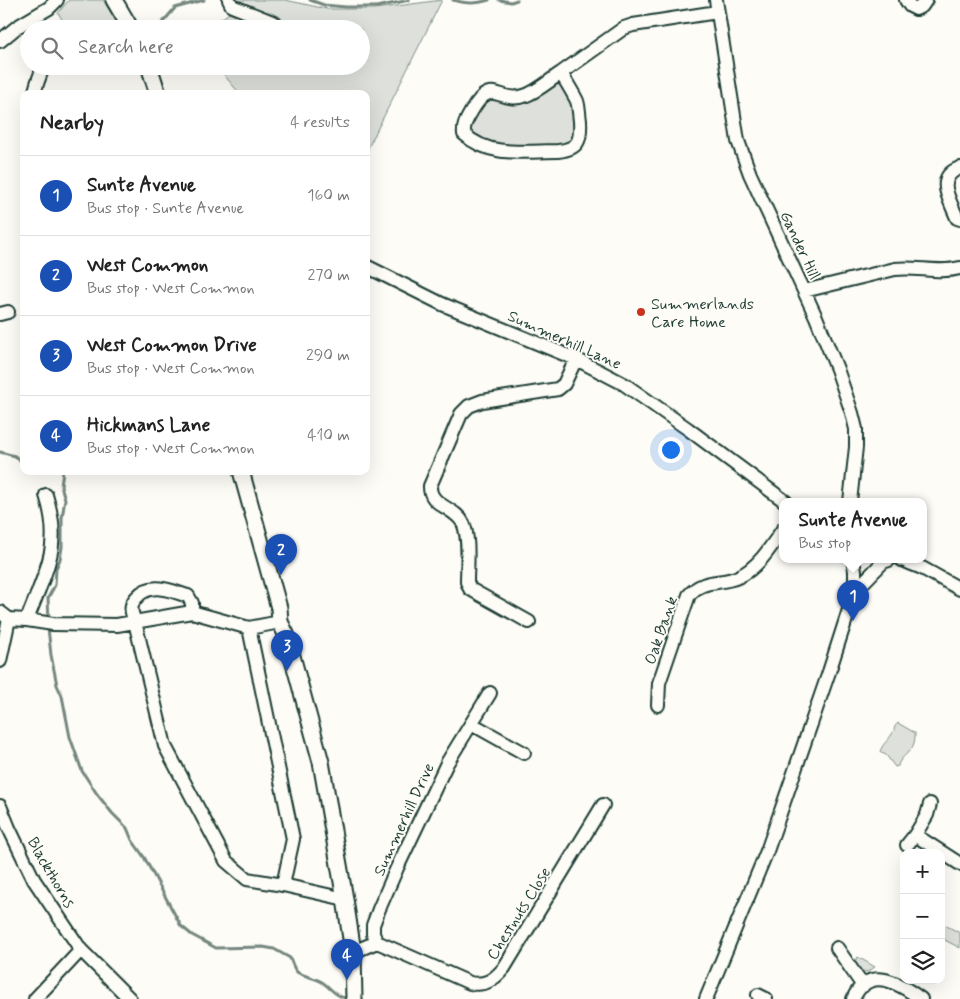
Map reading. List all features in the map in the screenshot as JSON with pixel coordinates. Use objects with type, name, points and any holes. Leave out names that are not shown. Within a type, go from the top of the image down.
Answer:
[{"type":"main road","points":[[114,0],[126,20]]},
{"type":"main road","points":[[152,75],[158,90]]},
{"type":"main road","points":[[242,475],[279,608],[280,622],[286,634],[321,762],[345,899],[352,952],[354,999]]},
{"type":"street","points":[[35,20],[57,0]]},
{"type":"street","points":[[229,0],[232,6],[267,20]]},
{"type":"street","points":[[906,0],[910,6],[916,9],[922,6],[926,0]]},
{"type":"street","points":[[561,73],[578,103],[581,134],[579,141],[574,146],[567,150],[502,152],[476,142],[464,134],[465,123],[484,94],[526,96],[624,28],[717,6]]},
{"type":"street","name":"Gander Hill","points":[[717,6],[738,141],[750,174],[804,290],[837,369],[852,413],[856,429],[856,446],[850,498]]},
{"type":"street","points":[[0,41],[20,30]]},
{"type":"street","points":[[35,90],[42,75]]},
{"type":"street","points":[[960,168],[953,170],[947,176],[945,183],[946,191],[957,218],[960,219]]},
{"type":"street","points":[[804,290],[909,267],[941,271],[960,268]]},
{"type":"street","name":"Summerhill Lane","points":[[370,268],[442,304],[576,359],[624,384],[781,498]]},
{"type":"street","points":[[529,622],[470,589],[467,582],[466,533],[462,523],[451,510],[435,500],[430,491],[430,486],[461,414],[470,406],[482,401],[558,389],[564,384],[576,359]]},
{"type":"street","points":[[27,620],[50,556],[52,544],[50,509],[46,495]]},
{"type":"street","name":"Oak Bank","points":[[658,705],[658,683],[689,595],[701,585],[728,580],[750,570],[766,553],[779,535]]},
{"type":"street","points":[[706,999],[770,843],[829,672],[855,591],[854,563]]},
{"type":"street","points":[[855,591],[882,563]]},
{"type":"street","points":[[910,563],[960,589]]},
{"type":"street","points":[[192,612],[192,603],[188,596],[160,588],[150,588],[141,592],[134,600],[131,611],[165,746],[226,861],[248,879],[345,899]]},
{"type":"street","points":[[0,661],[5,615],[49,623],[90,626],[117,625],[192,612],[249,628],[280,622]]},
{"type":"street","points":[[249,628],[293,839],[284,885]]},
{"type":"street","name":"Summerhill Drive","points":[[377,942],[373,934],[373,924],[378,909],[447,763],[490,693]]},
{"type":"street","points":[[472,724],[524,754]]},
{"type":"street","name":"Blackthorns","points":[[0,806],[34,880],[81,950],[130,999]]},
{"type":"street","name":"Chestnuts Close","points":[[377,942],[470,983],[478,985],[497,977],[603,806]]},
{"type":"street","points":[[928,809],[911,840],[960,864]]},
{"type":"street","points":[[352,952],[377,942]]},
{"type":"street","points":[[837,948],[863,986]]},
{"type":"street","points":[[35,999],[81,950]]},
{"type":"street","points":[[853,999],[863,986],[872,981],[889,980],[905,988],[920,999]]},
{"type":"shaded area","points":[[69,0],[103,0],[115,20],[62,20],[58,13]]},
{"type":"shaded area","points":[[223,0],[285,0],[327,9],[374,9],[442,0],[370,144],[370,90],[237,90],[224,75],[370,75],[370,20],[219,20],[232,11]]},
{"type":"shaded area","points":[[555,81],[561,81],[574,102],[577,131],[569,145],[500,148],[469,132],[469,122],[484,98],[524,101]]},
{"type":"shaded area","points":[[898,723],[915,733],[915,740],[911,749],[902,758],[898,766],[895,767],[886,755],[880,752]]},
{"type":"shaded area","points":[[945,925],[960,933],[960,948],[945,940]]},
{"type":"shaded area","points":[[858,957],[875,967],[867,972],[858,970],[855,961]]},
{"type":"waterway","points":[[165,20],[175,8],[204,0]]},
{"type":"waterway","points":[[310,0],[324,5],[346,7],[377,7],[409,0]]},
{"type":"waterway","points":[[453,0],[471,3],[489,0]]},
{"type":"waterway","points":[[499,0],[511,2],[517,0]]},
{"type":"waterway","points":[[0,452],[15,456],[20,460]]},
{"type":"waterway","points":[[49,621],[48,598],[55,585],[56,569],[62,547],[62,518],[65,499],[61,486],[62,475]]},
{"type":"waterway","points":[[48,628],[57,685],[62,696],[70,737],[82,771],[97,794],[127,828],[181,926],[192,935],[216,948],[263,947],[274,949],[290,958],[297,972],[322,982],[336,994],[345,998]]},
{"type":"place","name":"Summerlands Care Home","points":[[641,312]]},
{"type":"place","name":"West Common","points":[[281,575]]},
{"type":"place","name":"Sunte Avenue","points":[[853,621]]},
{"type":"place","name":"West Common Drive","points":[[287,671]]},
{"type":"place","name":"Hickmans Lane","points":[[347,980]]}]
